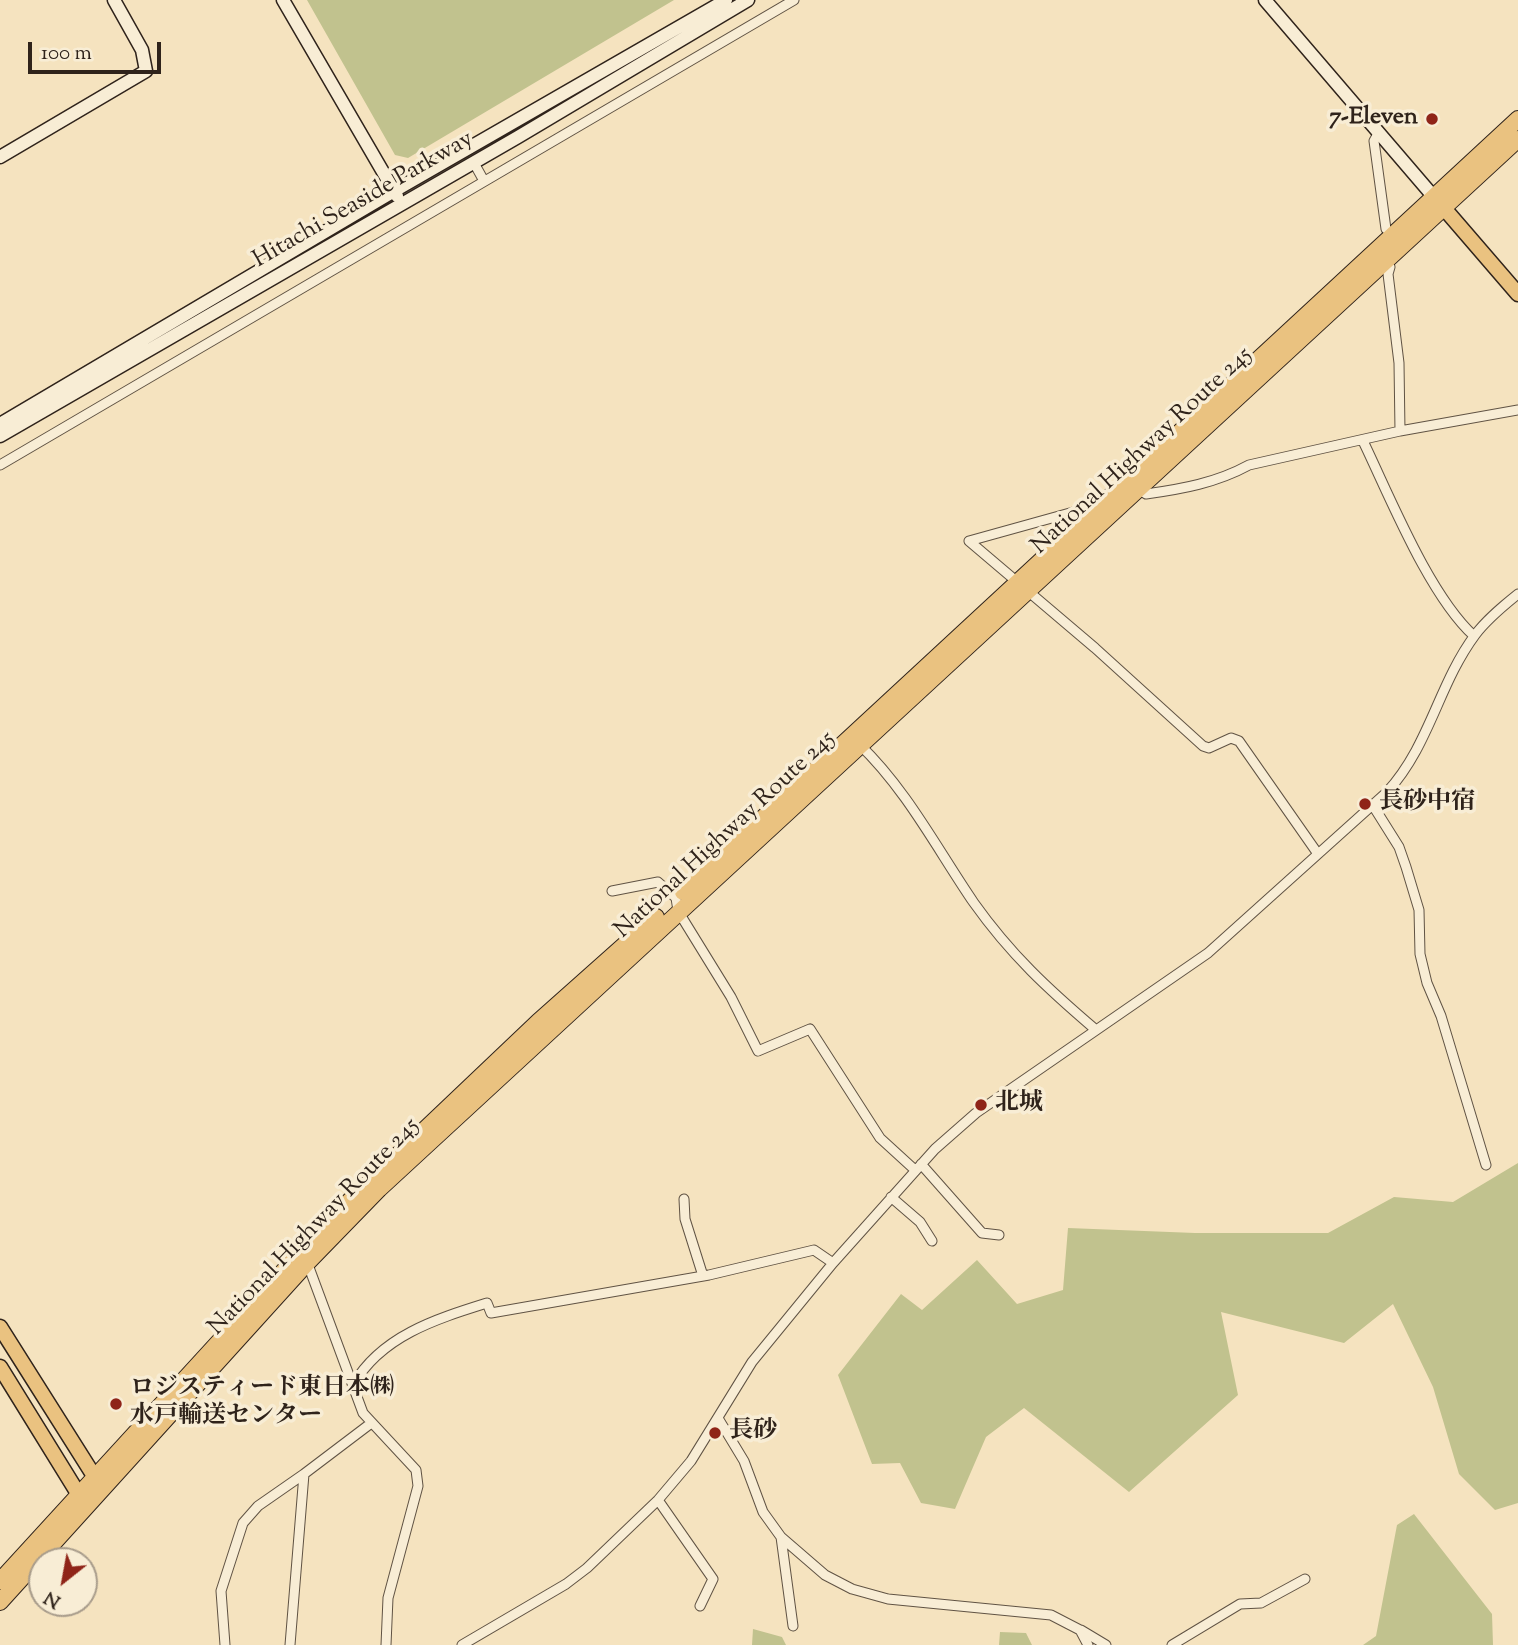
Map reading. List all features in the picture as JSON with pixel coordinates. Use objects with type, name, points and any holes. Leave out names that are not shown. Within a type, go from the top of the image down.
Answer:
[{"type":"highway","name":"National Highway Route 245","points":[[0,1602],[81,1500],[303,1258],[677,905],[1023,585],[1138,489],[1438,202],[1518,119]]},
{"type":"highway","name":"National Highway Route 245","points":[[677,905],[859,744],[1023,585],[1088,515],[1438,202],[1518,139]]},
{"type":"highway","name":"National Highway Route 245","points":[[0,1581],[81,1500]]},
{"type":"main road","points":[[0,157],[146,71],[142,50],[114,0]]},
{"type":"main road","points":[[282,0],[402,205]]},
{"type":"main road","name":"Hitachi Seaside Parkway","points":[[0,424],[394,191],[726,0]]},
{"type":"main road","name":"Hitachi Seaside Parkway","points":[[0,436],[402,205],[748,0]]},
{"type":"main road","points":[[1265,0],[1518,294]]},
{"type":"main road","points":[[0,1327],[97,1482]]},
{"type":"main road","points":[[0,1367],[81,1500]]},
{"type":"street","points":[[0,465],[794,0]]},
{"type":"street","points":[[1379,132],[1374,141],[1386,229]]},
{"type":"street","points":[[474,163],[484,181]]},
{"type":"street","points":[[1390,267],[1388,274],[1399,363],[1401,431]]},
{"type":"street","points":[[1138,489],[1146,494],[1190,487],[1228,476],[1249,465],[1401,431],[1518,410]]},
{"type":"street","points":[[1363,441],[1409,537],[1446,600],[1474,636]]},
{"type":"street","points":[[1088,515],[1077,510],[969,541],[1023,585],[1203,746],[1209,748],[1231,738],[1239,741],[1318,854]]},
{"type":"street","points":[[462,1645],[566,1584],[603,1554],[658,1500],[691,1461],[752,1362],[833,1263],[918,1167],[976,1113],[1208,953],[1372,804],[1411,763],[1453,673],[1474,636],[1518,594]]},
{"type":"street","points":[[859,744],[923,822],[973,901],[1005,944],[1026,969],[1096,1030]]},
{"type":"street","points":[[1372,804],[1399,847],[1409,878],[1419,910],[1420,954],[1427,983],[1441,1016],[1486,1165]]},
{"type":"street","points":[[612,891],[658,882],[677,905],[731,997],[758,1051],[810,1029],[880,1138],[918,1167],[982,1233],[999,1236]]},
{"type":"street","points":[[891,1197],[920,1222],[932,1241]]},
{"type":"street","points":[[684,1199],[685,1219],[703,1276]]},
{"type":"street","points":[[353,1385],[389,1344],[423,1325],[486,1303],[491,1313],[703,1276],[814,1250],[833,1263]]},
{"type":"street","points":[[303,1258],[370,1424],[400,1451],[416,1470],[418,1486],[388,1598],[386,1645]]},
{"type":"street","points":[[718,1418],[744,1461],[763,1512],[780,1537],[825,1575],[852,1589],[888,1599],[1051,1615],[1106,1645]]},
{"type":"street","points":[[225,1645],[221,1591],[243,1523],[257,1506],[370,1424]]},
{"type":"street","points":[[290,1645],[304,1474]]},
{"type":"street","points":[[658,1500],[713,1579],[700,1606]]},
{"type":"street","points":[[780,1537],[793,1626]]},
{"type":"street","points":[[1172,1645],[1240,1604],[1261,1603],[1304,1579]]},
{"type":"street","points":[[1080,1630],[1088,1645]]},
{"type":"green space","points":[[307,0],[674,0],[408,158],[395,155]]},
{"type":"green space","points":[[1518,1163],[1518,1503],[1495,1510],[1459,1474],[1433,1387],[1393,1304],[1344,1343],[1221,1312],[1238,1395],[1129,1492],[1024,1408],[986,1437],[955,1509],[921,1503],[900,1463],[872,1464],[838,1375],[901,1294],[922,1310],[977,1260],[1017,1304],[1063,1290],[1068,1228],[1195,1233],[1328,1233],[1394,1197],[1453,1202]]},
{"type":"green space","points":[[1414,1514],[1492,1614],[1493,1645],[1363,1645],[1376,1636],[1397,1525]]},
{"type":"green space","points":[[753,1629],[782,1637],[786,1645],[752,1645]]},
{"type":"green space","points":[[1000,1632],[1026,1633],[1032,1645],[999,1645]]},
{"type":"place","name":"7-Eleven","points":[[1432,119]]},
{"type":"place","name":"長砂中宿","points":[[1365,804]]},
{"type":"place","name":"北城","points":[[981,1105]]},
{"type":"place","name":"ロジスティード東日本㈱ 水戸輸送センター","points":[[116,1404]]},
{"type":"place","name":"長砂","points":[[715,1433]]}]
